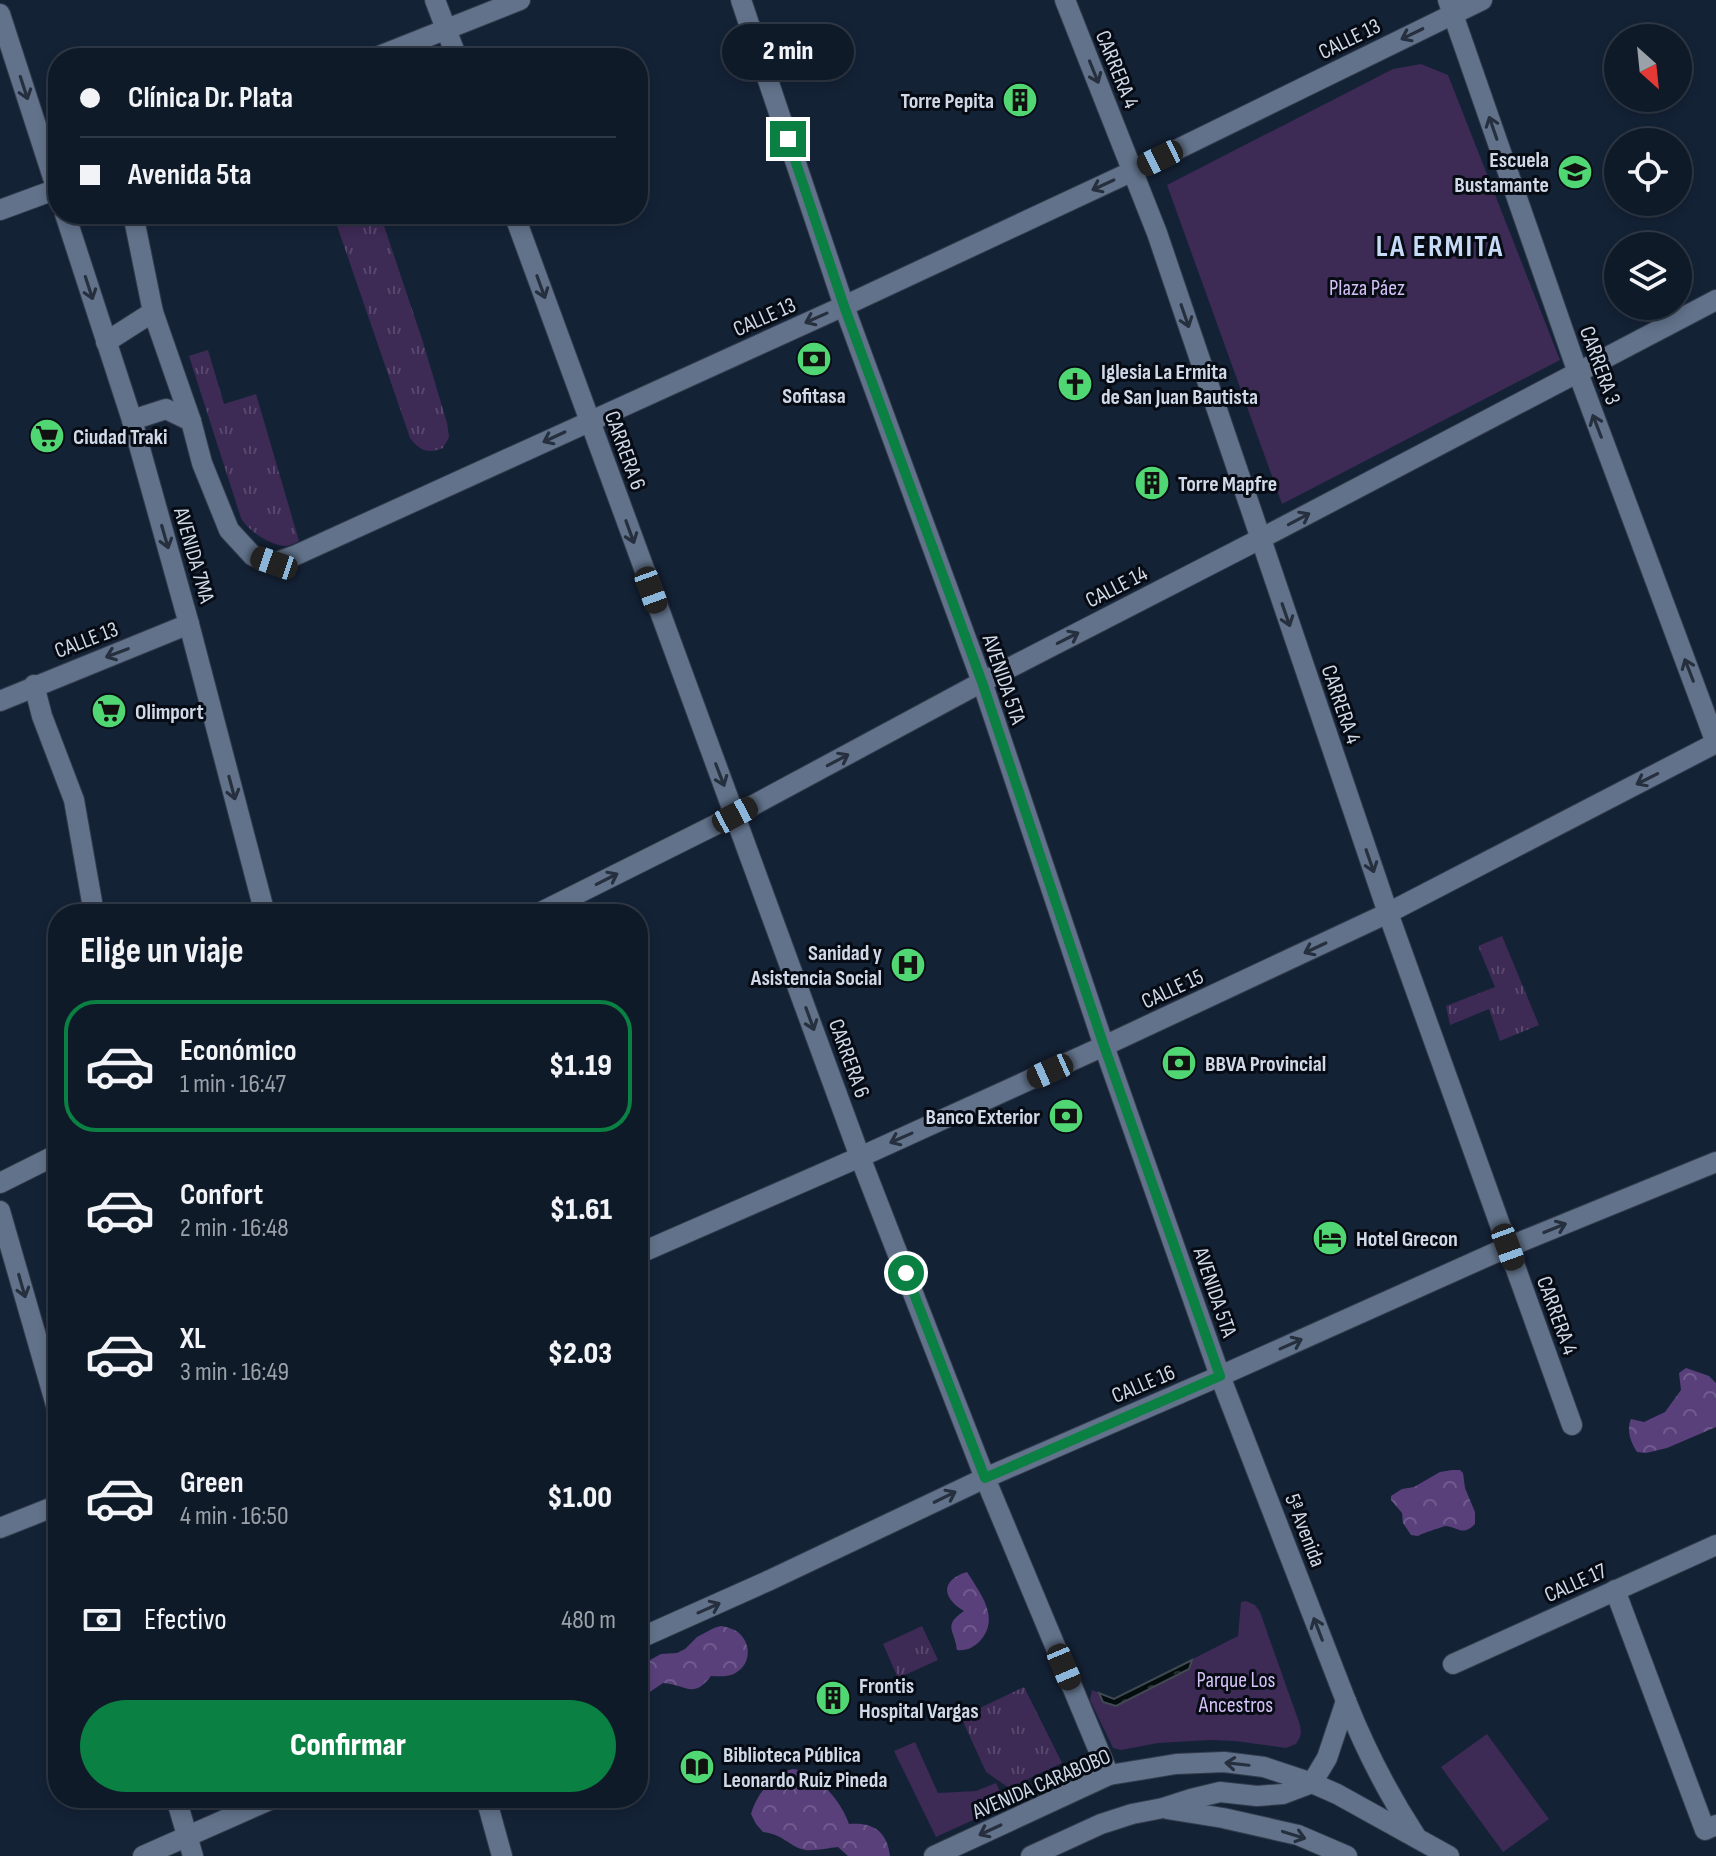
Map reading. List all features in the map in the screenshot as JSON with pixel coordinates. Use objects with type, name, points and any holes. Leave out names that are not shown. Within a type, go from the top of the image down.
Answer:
[{"type":"street","points":[[435,0],[453,48]]},
{"type":"street","points":[[398,48],[520,0]]},
{"type":"street","name":"AVENIDA 5TA","points":[[741,0],[844,306],[982,682],[1104,1046],[1220,1376]]},
{"type":"street","name":"CARRERA 4","points":[[1065,0],[1157,233],[1388,913],[1572,1425]]},
{"type":"street","name":"CALLE 13","points":[[135,224],[153,312],[191,421],[202,463],[229,530],[253,556],[274,563],[844,306],[1133,171],[1450,7],[1482,0]]},
{"type":"street","name":"CARRERA 3","points":[[1450,7],[1578,373],[1716,743]]},
{"type":"street","points":[[0,14],[48,163]]},
{"type":"street","points":[[0,210],[48,194]]},
{"type":"street","name":"AVENIDA 7MA","points":[[68,224],[132,420],[262,904]]},
{"type":"street","name":"CARRERA 6","points":[[518,224],[860,1157],[985,1478],[1109,1775]]},
{"type":"street","name":"CALLE 14","points":[[557,904],[735,815],[982,682],[1716,300]]},
{"type":"street","points":[[106,342],[153,312]]},
{"type":"street","points":[[132,420],[166,409],[191,421]]},
{"type":"street","name":"CALLE 13","points":[[0,701],[189,624]]},
{"type":"street","points":[[34,685],[42,716],[74,800],[92,902]]},
{"type":"street","name":"CALLE 15","points":[[648,1250],[860,1157],[1388,913],[1716,743]]},
{"type":"street","points":[[0,1183],[48,1159]]},
{"type":"street","name":"CALLE 16","points":[[648,1635],[985,1478],[1508,1247],[1716,1162]]},
{"type":"street","points":[[0,1211],[48,1377]]},
{"type":"street","name":"5ª Avenida","points":[[1220,1376],[1365,1748],[1383,1784],[1417,1838]]},
{"type":"street","points":[[0,1528],[48,1509]]},
{"type":"street","name":"CALLE 17","points":[[1453,1664],[1716,1545]]},
{"type":"street","points":[[1615,1590],[1711,1828]]},
{"type":"street","points":[[1031,1856],[1101,1824],[1132,1814],[1220,1792],[1257,1796],[1283,1794],[1312,1783],[1327,1758],[1346,1701]]},
{"type":"street","name":"AVENIDA CARABOBO","points":[[934,1856],[1109,1775],[1176,1764],[1224,1762],[1264,1767],[1312,1783],[1449,1856]]},
{"type":"street","points":[[179,1808],[190,1846]]},
{"type":"street","points":[[143,1856],[190,1846],[256,1808]]},
{"type":"street","points":[[489,1808],[502,1856]]},
{"type":"street","points":[[1163,1808],[1251,1823],[1298,1835],[1347,1856]]},
{"type":"green space","name":"Plaza Páez","points":[[1421,64],[1448,75],[1560,360],[1282,504],[1167,185],[1393,69]]},
{"type":"green space","points":[[336,224],[383,224],[422,339],[449,437],[443,448],[433,451],[417,446],[410,438]]},
{"type":"green space","points":[[208,350],[224,404],[256,394],[299,541],[286,546],[267,540],[241,518],[189,356]]},
{"type":"green space","points":[[1502,936],[1539,1025],[1500,1041],[1489,1009],[1450,1025],[1446,1006],[1495,987],[1478,946]]},
{"type":"green space","points":[[1686,1368],[1709,1376],[1716,1383],[1716,1427],[1667,1448],[1637,1452],[1630,1436],[1631,1419],[1644,1422],[1665,1412],[1681,1390],[1679,1373]]},
{"type":"green space","points":[[1452,1470],[1463,1473],[1465,1488],[1475,1512],[1475,1524],[1463,1531],[1445,1526],[1418,1536],[1411,1535],[1391,1496],[1440,1472]]},
{"type":"green space","points":[[967,1572],[986,1606],[989,1623],[977,1643],[957,1650],[952,1625],[964,1611],[951,1601],[947,1590],[952,1580]]},
{"type":"green space","name":"Parque Los Ancestros","points":[[1241,1602],[1255,1605],[1260,1612],[1300,1725],[1301,1734],[1296,1744],[1286,1748],[1210,1740],[1158,1743],[1121,1750],[1113,1748],[1090,1700],[1092,1690],[1114,1699],[1238,1636]]},
{"type":"green space","points":[[721,1626],[735,1630],[744,1639],[748,1651],[742,1668],[731,1675],[711,1676],[694,1689],[663,1683],[648,1693],[648,1661],[661,1654],[685,1649],[697,1637]]},
{"type":"green space","points":[[922,1626],[938,1660],[898,1678],[883,1644]]},
{"type":"green space","points":[[1024,1687],[1062,1763],[1009,1788],[986,1772],[961,1717]]},
{"type":"green space","points":[[1487,1734],[1549,1819],[1503,1852],[1441,1767]]},
{"type":"green space","points":[[915,1742],[938,1793],[976,1791],[996,1783],[1006,1805],[936,1837],[894,1751]]},
{"type":"green space","points":[[793,1769],[811,1776],[827,1789],[849,1824],[872,1827],[882,1834],[890,1856],[848,1856],[838,1847],[805,1850],[763,1832],[751,1814],[757,1800],[772,1780]]},
{"type":"water","points":[[1192,1660],[1189,1669],[1116,1706],[1103,1702],[1099,1693],[1114,1699]]},
{"type":"place","name":"Torre Pepita","points":[[1020,100]]},
{"type":"place","name":"Escuela Bustamante","points":[[1575,172]]},
{"type":"place","name":"Sofitasa","points":[[814,359]]},
{"type":"place","name":"Iglesia La Ermita de San Juan Bautista","points":[[1075,384]]},
{"type":"place","name":"Ciudad Traki","points":[[47,436]]},
{"type":"place","name":"Torre Mapfre","points":[[1152,483]]},
{"type":"place","name":"Olimport","points":[[109,711]]},
{"type":"place","name":"Sanidad y Asistencia Social","points":[[908,965]]},
{"type":"place","name":"BBVA Provincial","points":[[1179,1063]]},
{"type":"place","name":"Banco Exterior","points":[[1066,1116]]},
{"type":"place","name":"Hotel Grecon","points":[[1330,1238]]},
{"type":"place","name":"Frontis Hospital Vargas","points":[[833,1698]]},
{"type":"place","name":"Biblioteca Pública Leonardo Ruiz Pineda","points":[[697,1767]]},
{"type":"district","name":"LA ERMITA","points":[[1440,246]]},
{"type":"route","points":[[788,139],[844,306],[982,682],[1104,1046],[1220,1376],[985,1478],[906,1273]]}]
